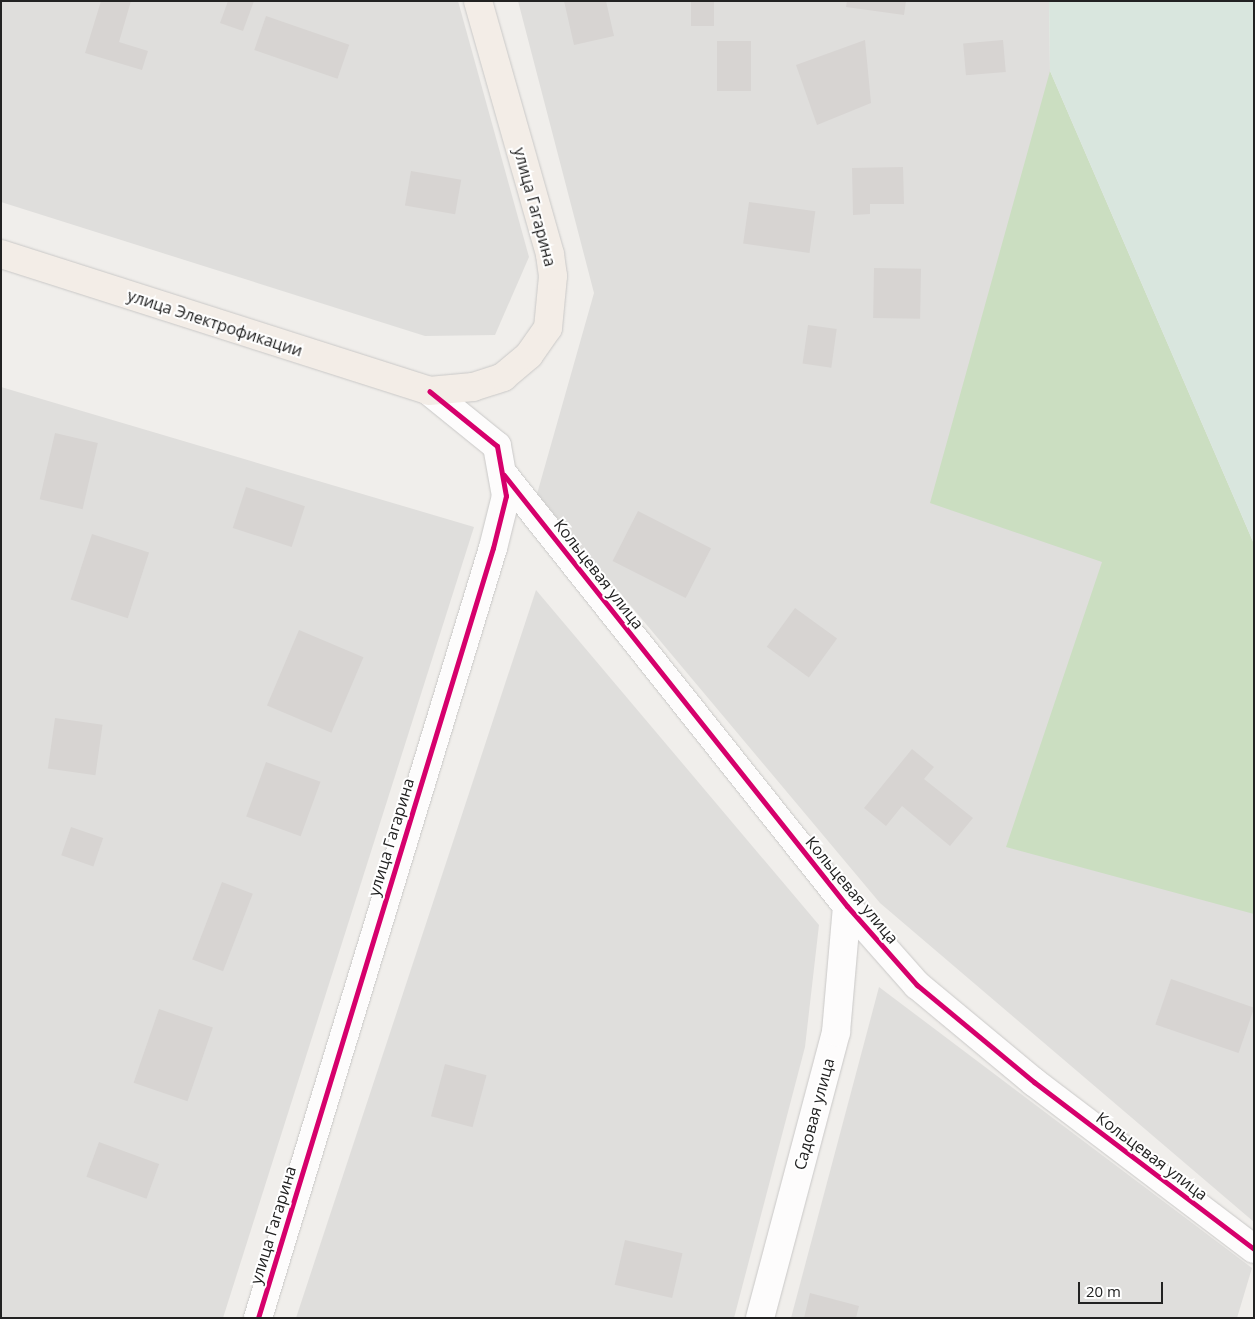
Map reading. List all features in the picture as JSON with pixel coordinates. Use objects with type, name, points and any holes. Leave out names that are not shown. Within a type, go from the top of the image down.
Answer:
[{"type":"main road","name":"улица Гагарина","points":[[429,391],[473,387],[502,377],[530,355],[548,328],[552,309],[550,254],[478,1]]},
{"type":"main road","name":"улица Электрофикации","points":[[1,254],[429,391]]},
{"type":"street","name":"улица Гагарина","points":[[258,1318],[493,548],[506,496],[504,475],[497,446],[429,391]]},
{"type":"street","name":"Кольцевая улица","points":[[504,475],[847,906],[917,985],[1034,1082],[1254,1249]]},
{"type":"street","name":"Садовая улица","points":[[760,1318],[836,1032],[847,906]]},
{"type":"shaded area","points":[[1,1],[458,1],[529,257],[495,335],[425,336],[1,202]]},
{"type":"shaded area","points":[[518,1],[1049,1],[1050,71],[1254,544],[1254,1222],[880,903],[537,494],[594,293]]},
{"type":"shaded area","points":[[1049,1],[1254,1],[1254,544],[1050,71]]},
{"type":"shaded area","points":[[1,387],[474,527],[223,1318],[1,1318]]},
{"type":"shaded area","points":[[536,590],[819,925],[805,1047],[734,1318],[296,1318]]},
{"type":"shaded area","points":[[879,987],[1252,1268],[1237,1318],[791,1318]]},
{"type":"green space","points":[[1050,71],[1254,544],[1254,914],[1006,847],[1102,562],[930,503]]},
{"type":"building","points":[[101,1],[131,1],[119,42],[148,51],[142,70],[85,53]]},
{"type":"building","points":[[228,1],[254,1],[243,31],[220,23]]},
{"type":"building","points":[[564,1],[606,1],[614,36],[574,45]]},
{"type":"building","points":[[691,1],[714,1],[714,26],[691,26]]},
{"type":"building","points":[[847,1],[906,1],[904,15],[846,7]]},
{"type":"building","points":[[266,16],[349,45],[337,79],[254,50]]},
{"type":"building","points":[[865,40],[871,103],[817,125],[796,65]]},
{"type":"building","points":[[1003,40],[1006,72],[966,75],[963,43]]},
{"type":"building","points":[[717,41],[751,41],[751,91],[717,91]]},
{"type":"building","points":[[903,167],[904,204],[870,204],[870,214],[853,215],[852,168]]},
{"type":"building","points":[[411,171],[461,180],[455,214],[405,205]]},
{"type":"building","points":[[749,202],[815,211],[810,253],[743,244]]},
{"type":"building","points":[[874,268],[921,269],[920,319],[873,318]]},
{"type":"building","points":[[808,325],[837,329],[831,368],[803,364]]},
{"type":"building","points":[[55,433],[98,443],[83,509],[40,499]]},
{"type":"building","points":[[246,487],[305,506],[292,547],[233,528]]},
{"type":"building","points":[[638,511],[711,548],[686,598],[613,561]]},
{"type":"building","points":[[92,534],[149,553],[128,618],[71,600]]},
{"type":"building","points":[[795,608],[837,639],[809,677],[767,647]]},
{"type":"building","points":[[299,630],[363,657],[331,733],[267,705]]},
{"type":"building","points":[[55,718],[103,725],[95,775],[48,769]]},
{"type":"building","points":[[912,749],[934,767],[924,779],[973,818],[950,846],[902,806],[886,826],[864,808]]},
{"type":"building","points":[[266,762],[321,782],[301,836],[246,817]]},
{"type":"building","points":[[71,827],[103,838],[93,866],[61,855]]},
{"type":"building","points":[[222,882],[253,894],[223,971],[192,959]]},
{"type":"building","points":[[1171,979],[1254,1008],[1239,1053],[1155,1024]]},
{"type":"building","points":[[159,1009],[213,1028],[188,1101],[134,1083]]},
{"type":"building","points":[[445,1064],[487,1075],[473,1127],[431,1116]]},
{"type":"building","points":[[99,1142],[159,1164],[146,1199],[86,1177]]},
{"type":"building","points":[[625,1240],[682,1253],[672,1298],[615,1285]]},
{"type":"building","points":[[810,1293],[859,1306],[856,1318],[804,1318]]},
{"type":"cycle path","points":[[258,1318],[493,548],[506,496],[497,446],[429,391]]},
{"type":"cycle path","points":[[504,475],[847,906],[917,985],[1034,1082],[1254,1249]]}]
